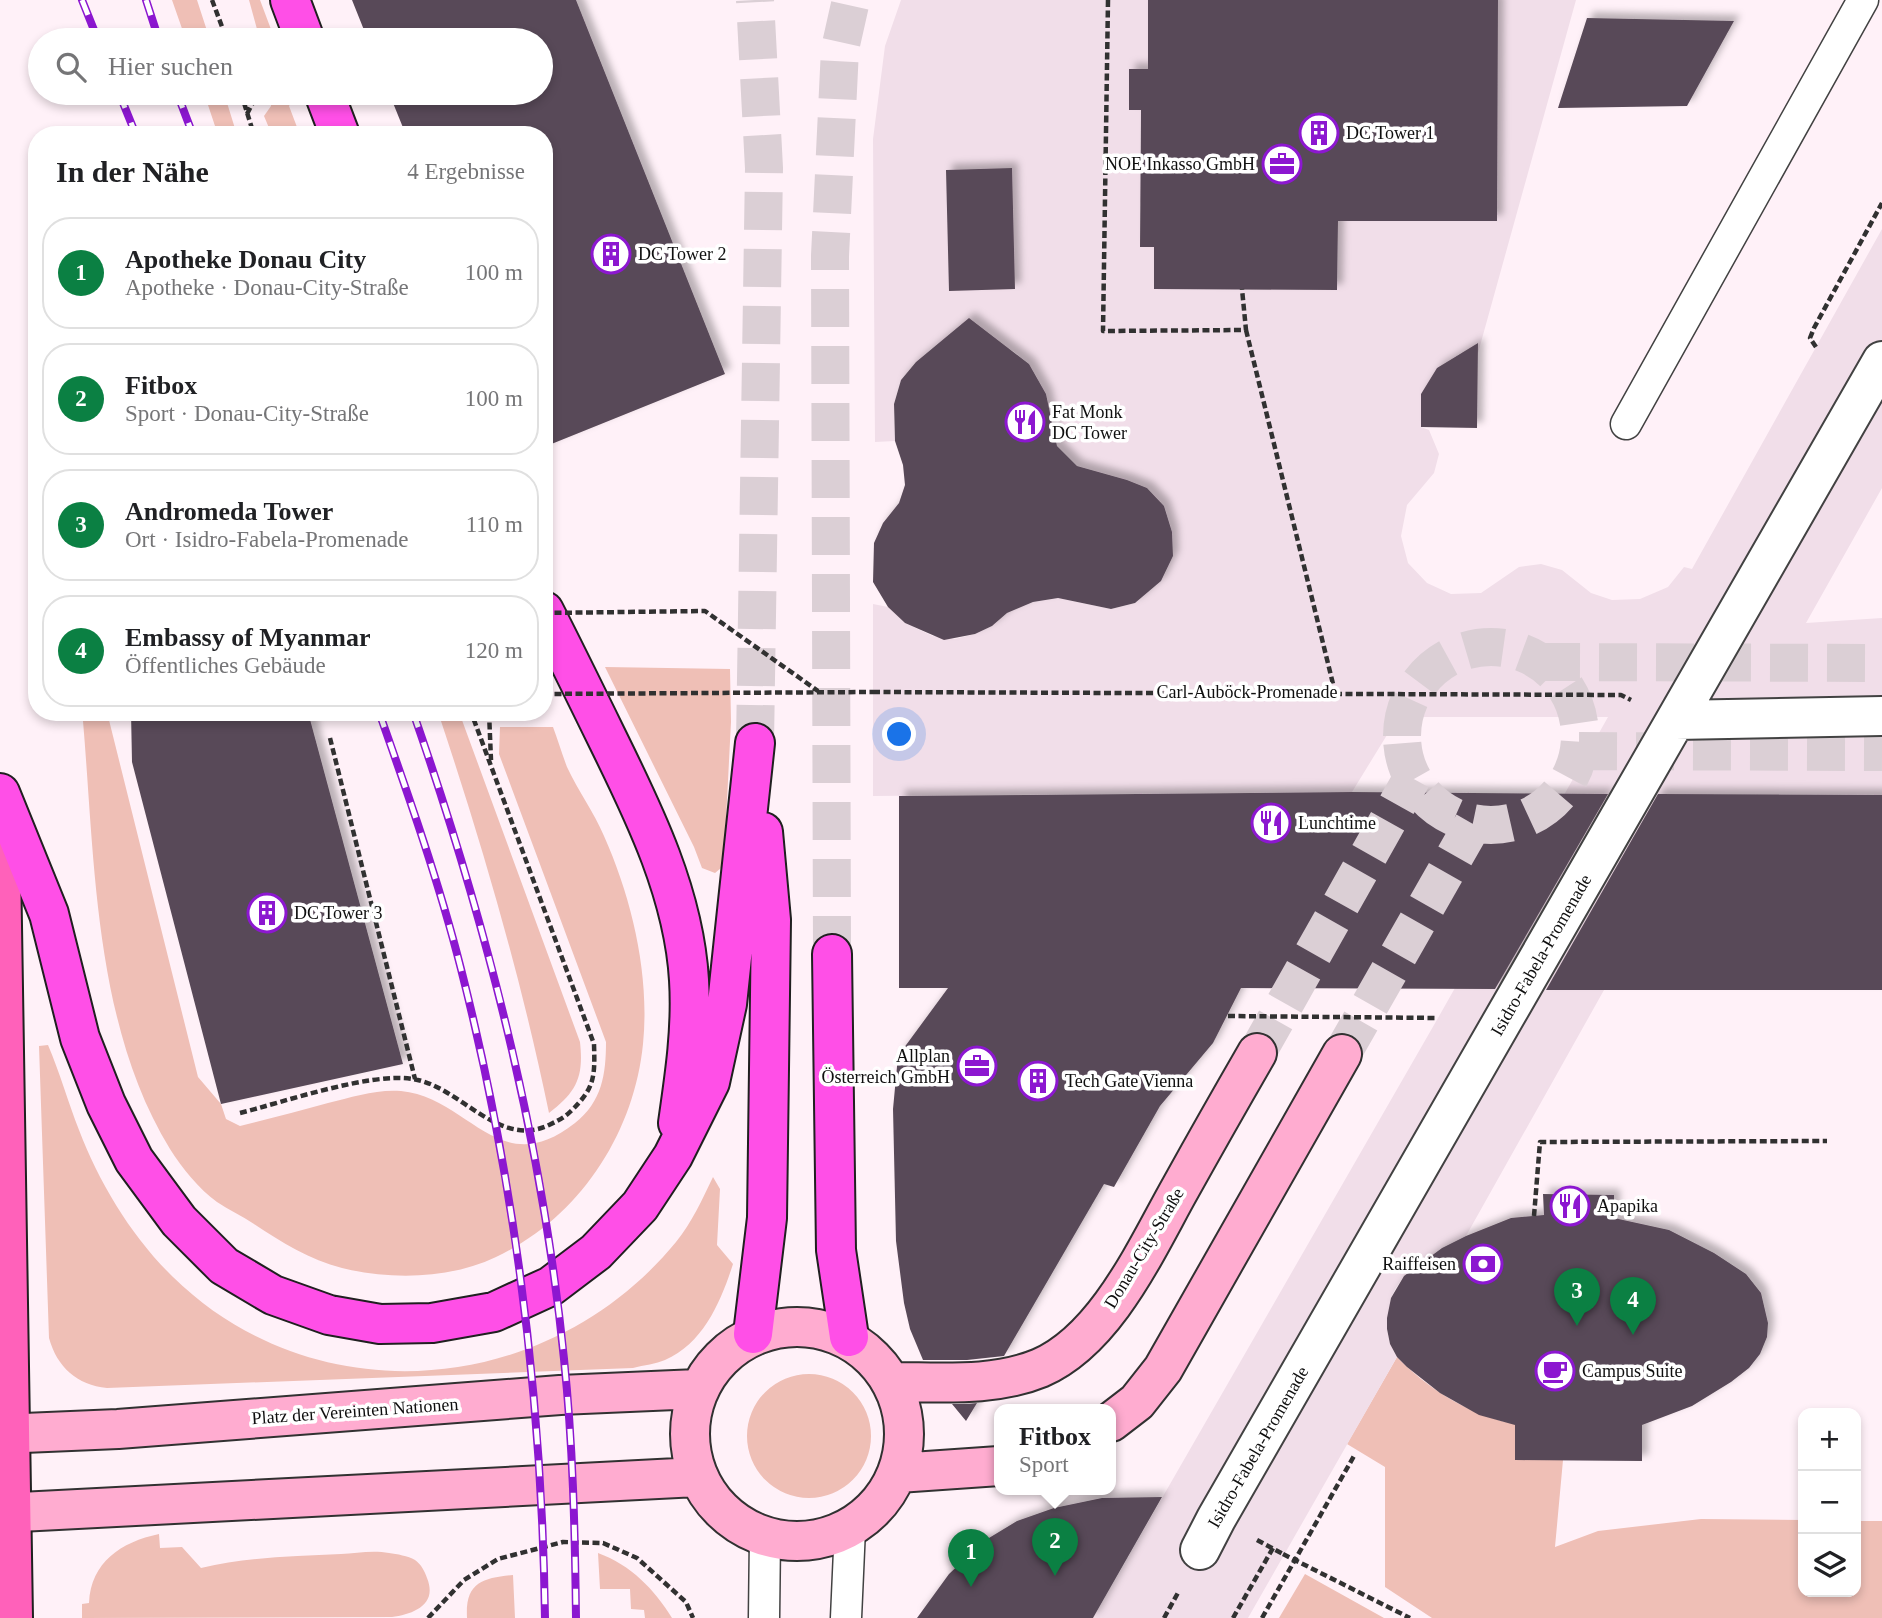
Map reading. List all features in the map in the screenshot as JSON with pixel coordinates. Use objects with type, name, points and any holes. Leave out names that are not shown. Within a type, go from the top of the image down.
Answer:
[{"type":"highway","points":[[290,0],[300,28]]},
{"type":"highway","points":[[329,105],[337,126]]},
{"type":"highway","points":[[553,630],[645,813],[667,874],[681,927],[689,979],[690,1040],[673,1156]]},
{"type":"highway","points":[[0,793],[49,914],[80,1038],[106,1104],[134,1160],[179,1221],[224,1266],[273,1295],[329,1314],[380,1324],[432,1324],[494,1312],[551,1286],[596,1252],[640,1206],[673,1156],[710,1082],[727,1004],[755,743],[771,920],[766,1218],[753,1334]]},
{"type":"highway","points":[[832,954],[836,1250],[849,1337]]},
{"type":"main road","points":[[0,800],[6,1512],[13,1618]]},
{"type":"main road","name":"Donau-City-Straße","points":[[893,1382],[990,1381],[1017,1376],[1042,1367],[1069,1350],[1090,1331],[1131,1276],[1256,1053]]},
{"type":"main road","points":[[1116,1418],[1137,1402],[1163,1369],[1342,1054]]},
{"type":"main road","points":[[804,1325],[849,1337],[893,1382],[906,1430],[898,1473],[879,1505],[850,1528],[825,1538],[787,1542],[765,1537],[736,1524],[718,1508],[697,1477],[689,1437],[698,1389],[723,1354],[753,1334],[804,1325]]},
{"type":"main road","name":"Platz der Vereinten Nationen","points":[[6,1434],[118,1429],[560,1395],[698,1389]]},
{"type":"main road","points":[[898,1473],[994,1466]]},
{"type":"main road","points":[[6,1512],[697,1477]]},
{"type":"street","name":"Isidro-Fabela-Promenade","points":[[1200,1550],[1882,360]]},
{"type":"street","points":[[1676,720],[1882,716]]},
{"type":"lane","points":[[1626,424],[1863,0]]},
{"type":"lane","points":[[846,1618],[850,1528]]},
{"type":"lane","points":[[764,1618],[765,1537]]},
{"type":"path","points":[[212,0],[222,28]]},
{"type":"path","points":[[1108,0],[1103,331],[1246,330]]},
{"type":"path","points":[[244,105],[250,126]]},
{"type":"path","points":[[246,115],[251,105]]},
{"type":"path","points":[[1816,347],[1810,338],[1814,328],[1882,203]]},
{"type":"path","points":[[1242,289],[1246,330],[1335,692]]},
{"type":"path","points":[[553,612],[705,611],[819,692]]},
{"type":"path","name":"Carl-Auböck-Promenade","points":[[553,695],[1335,692],[1621,695]]},
{"type":"path","points":[[240,1113],[360,1083],[396,1078],[415,1079],[444,1089],[485,1118],[512,1130],[536,1131],[564,1118],[584,1099],[595,1075],[594,1044],[474,721]]},
{"type":"path","points":[[489,721],[492,768]]},
{"type":"path","points":[[330,738],[415,1079]]},
{"type":"path","points":[[1228,1016],[1438,1018]]},
{"type":"path","points":[[1534,1216],[1540,1142],[1827,1141]]},
{"type":"path","points":[[1262,1618],[1354,1456]]},
{"type":"path","points":[[428,1618],[464,1580],[498,1559],[563,1542],[603,1544],[638,1558],[686,1602],[693,1618]]},
{"type":"path","points":[[1233,1618],[1273,1548],[1410,1618]]},
{"type":"shaded area","points":[[172,0],[197,0],[206,28],[182,28]]},
{"type":"shaded area","points":[[249,0],[260,0],[270,28],[257,28]]},
{"type":"shaded area","points":[[901,0],[1148,0],[1153,69],[1129,69],[1129,110],[1141,110],[1140,156],[1153,156],[1140,205],[1140,247],[1154,247],[1337,290],[1338,221],[1496,221],[1498,0],[1576,0],[1478,353],[1461,353],[1438,368],[1421,394],[1421,427],[1429,430],[1439,454],[1434,473],[1407,505],[1401,536],[1408,563],[1427,583],[1451,594],[1481,593],[1519,567],[1541,564],[1562,570],[1591,593],[1612,600],[1640,599],[1668,587],[1684,567],[1692,569],[1882,229],[1882,488],[1806,623],[1882,618],[1882,795],[1714,794],[1466,1236],[1442,1248],[1415,1267],[1395,1289],[1391,1298],[1387,1329],[1390,1344],[1397,1357],[1248,1618],[1093,1618],[1608,717],[1398,717],[1352,792],[873,796],[873,604],[888,607],[905,623],[933,636],[955,639],[992,626],[1007,613],[1033,602],[1058,598],[1111,609],[1135,603],[1161,581],[1173,556],[1172,532],[1164,506],[1147,488],[1077,466],[1057,446],[1046,394],[1029,364],[1013,351],[996,344],[956,339],[934,347],[916,362],[901,380],[894,404],[895,441],[875,442],[873,139],[885,46]]},
{"type":"shaded area","points":[[208,105],[228,105],[234,126],[215,126]]},
{"type":"shaded area","points":[[290,105],[297,126],[268,126],[264,116],[271,106]]},
{"type":"shaded area","points":[[605,667],[730,669],[731,722],[724,859],[721,868],[715,873],[702,868]]},
{"type":"shaded area","points":[[83,721],[109,721],[198,1077],[221,1104],[226,1119],[240,1126],[364,1094],[401,1091],[425,1097],[446,1107],[504,1141],[525,1144],[548,1139],[575,1123],[591,1106],[601,1087],[606,1054],[606,1042],[499,754],[500,727],[553,727],[567,767],[600,827],[614,860],[630,911],[641,964],[644,1018],[638,1077],[628,1110],[614,1141],[577,1196],[553,1220],[526,1240],[478,1264],[440,1273],[400,1276],[361,1272],[330,1265],[296,1250],[217,1202],[191,1178],[170,1149],[145,1101],[126,1050],[112,996],[96,886]]},
{"type":"shaded area","points":[[441,721],[462,721],[580,1042],[581,1065],[576,1083],[566,1098],[549,1113],[500,911]]},
{"type":"shaded area","points":[[48,1045],[96,1170],[144,1245],[173,1277],[231,1322],[295,1353],[362,1368],[431,1370],[499,1358],[564,1332],[624,1294],[676,1242],[692,1219],[713,1177],[720,1189],[717,1245],[733,1264],[709,1320],[690,1343],[665,1360],[633,1368],[107,1388],[86,1383],[63,1366],[49,1338],[39,1046]]},
{"type":"shaded area","points":[[1397,1357],[1421,1379],[1447,1397],[1475,1412],[1505,1422],[1505,1398],[1563,1460],[1555,1547],[1598,1531],[1701,1519],[1798,1520],[1798,1597],[1861,1597],[1861,1521],[1882,1521],[1882,1618],[1432,1618],[1385,1587],[1385,1467],[1347,1444]]},
{"type":"shaded area","points":[[809,1374],[833,1379],[853,1392],[866,1412],[871,1436],[866,1460],[853,1480],[833,1493],[809,1498],[785,1493],[765,1480],[752,1460],[747,1436],[752,1412],[765,1392],[785,1379]]},
{"type":"shaded area","points":[[159,1534],[160,1548],[182,1547],[201,1568],[236,1561],[288,1556],[371,1552],[402,1555],[415,1560],[421,1566],[430,1587],[429,1595],[422,1606],[392,1617],[82,1618],[82,1604],[89,1603],[95,1576],[110,1556],[132,1542]]},
{"type":"shaded area","points":[[598,1553],[621,1564],[641,1579],[672,1618],[645,1618],[644,1610],[631,1609],[630,1589],[600,1589]]},
{"type":"shaded area","points":[[1305,1574],[1384,1618],[1279,1618]]},
{"type":"shaded area","points":[[513,1575],[515,1618],[467,1618],[469,1597],[478,1584],[485,1580]]},
{"type":"building","name":"DC Tower 2","points":[[352,0],[576,0],[725,374],[553,443],[553,126],[402,126],[394,105],[553,105],[553,28],[363,28]]},
{"type":"building","name":"DC Tower 1","points":[[1148,0],[1498,0],[1497,221],[1338,221],[1337,290],[1154,289],[1154,247],[1140,247],[1141,110],[1129,110],[1129,69],[1148,69]]},
{"type":"building","points":[[1587,18],[1734,21],[1687,106],[1558,108]]},
{"type":"building","points":[[1012,168],[1015,289],[949,291],[946,170]]},
{"type":"building","points":[[969,318],[1029,364],[1046,394],[1057,446],[1077,466],[1147,488],[1164,506],[1172,532],[1173,556],[1161,581],[1135,603],[1111,609],[1058,598],[1033,602],[1007,613],[992,626],[975,634],[944,640],[905,623],[888,607],[873,582],[874,543],[883,523],[899,503],[905,485],[903,465],[895,441],[894,404],[901,380],[916,362]]},
{"type":"building","points":[[1478,343],[1477,428],[1421,427],[1421,394],[1437,368]]},
{"type":"building","name":"DC Tower 3","points":[[131,721],[310,721],[403,1064],[221,1104],[132,762]]},
{"type":"building","name":"Tech Gate Vienna","points":[[1352,792],[1608,794],[1495,989],[1241,988],[1213,1043],[1160,1106],[1114,1187],[1104,1184],[1004,1356],[967,1360],[923,1360],[910,1329],[904,1303],[896,1241],[893,1109],[898,1056],[948,988],[899,988],[899,796]]},
{"type":"building","points":[[1658,794],[1882,795],[1882,990],[1546,990]]},
{"type":"building","points":[[1543,1194],[1614,1195],[1614,1218],[1669,1230],[1714,1253],[1746,1274],[1761,1293],[1768,1323],[1767,1337],[1760,1354],[1749,1368],[1731,1382],[1692,1406],[1642,1425],[1642,1461],[1515,1460],[1515,1425],[1479,1415],[1440,1393],[1407,1367],[1390,1344],[1387,1318],[1391,1298],[1404,1276],[1442,1248],[1466,1236],[1511,1218],[1544,1215]]},
{"type":"building","points":[[977,1403],[966,1421],[952,1404],[969,1404]]},
{"type":"building","points":[[1162,1497],[1093,1618],[917,1618],[949,1574],[984,1541],[1017,1521],[1054,1508],[1102,1498]]},
{"type":"tunnel","points":[[755,0],[764,168],[755,743]]},
{"type":"tunnel","points":[[832,954],[830,256],[840,49],[851,0]]},
{"type":"tunnel","points":[[1491,647],[1525,654],[1554,673],[1573,702],[1580,736],[1573,770],[1554,799],[1525,818],[1491,825],[1457,818],[1428,799],[1409,770],[1402,736],[1409,702],[1428,673],[1457,654],[1491,647]]},
{"type":"tunnel","points":[[1542,662],[1882,663]]},
{"type":"tunnel","points":[[1579,751],[1882,752]]},
{"type":"tunnel","points":[[1257,1053],[1412,778]]},
{"type":"tunnel","points":[[1342,1054],[1473,824]]},
{"type":"railway","points":[[82,0],[93,28]]},
{"type":"railway","points":[[146,0],[155,28]]},
{"type":"railway","points":[[124,105],[132,126]]},
{"type":"railway","points":[[182,105],[190,126]]},
{"type":"railway","points":[[382,721],[423,840],[461,969],[480,1049],[511,1210],[538,1454],[545,1618]]},
{"type":"railway","points":[[416,721],[440,791],[487,951],[508,1031],[541,1194],[567,1391],[573,1488],[576,1618]]},
{"type":"place","name":"DC Tower 1","points":[[1319,133]]},
{"type":"place","name":"NOE Inkasso GmbH","points":[[1282,164]]},
{"type":"place","name":"DC Tower 2","points":[[611,254]]},
{"type":"place","name":"Fat Monk DC Tower","points":[[1025,422]]},
{"type":"place","name":"Lunchtime","points":[[1271,823]]},
{"type":"place","name":"DC Tower 3","points":[[267,913]]},
{"type":"place","name":"Allplan Österreich GmbH","points":[[977,1066]]},
{"type":"place","name":"Tech Gate Vienna","points":[[1038,1081]]},
{"type":"place","name":"Apapika","points":[[1570,1206]]},
{"type":"place","name":"Raiffeisen","points":[[1483,1264]]},
{"type":"place","name":"Andromeda Tower","points":[[1577,1326]]},
{"type":"place","name":"Embassy of Myanmar","points":[[1633,1335]]},
{"type":"place","name":"Campus Suite","points":[[1555,1371]]},
{"type":"place","name":"Fitbox","points":[[1055,1576]]},
{"type":"place","name":"Apotheke Donau City","points":[[971,1587]]}]
